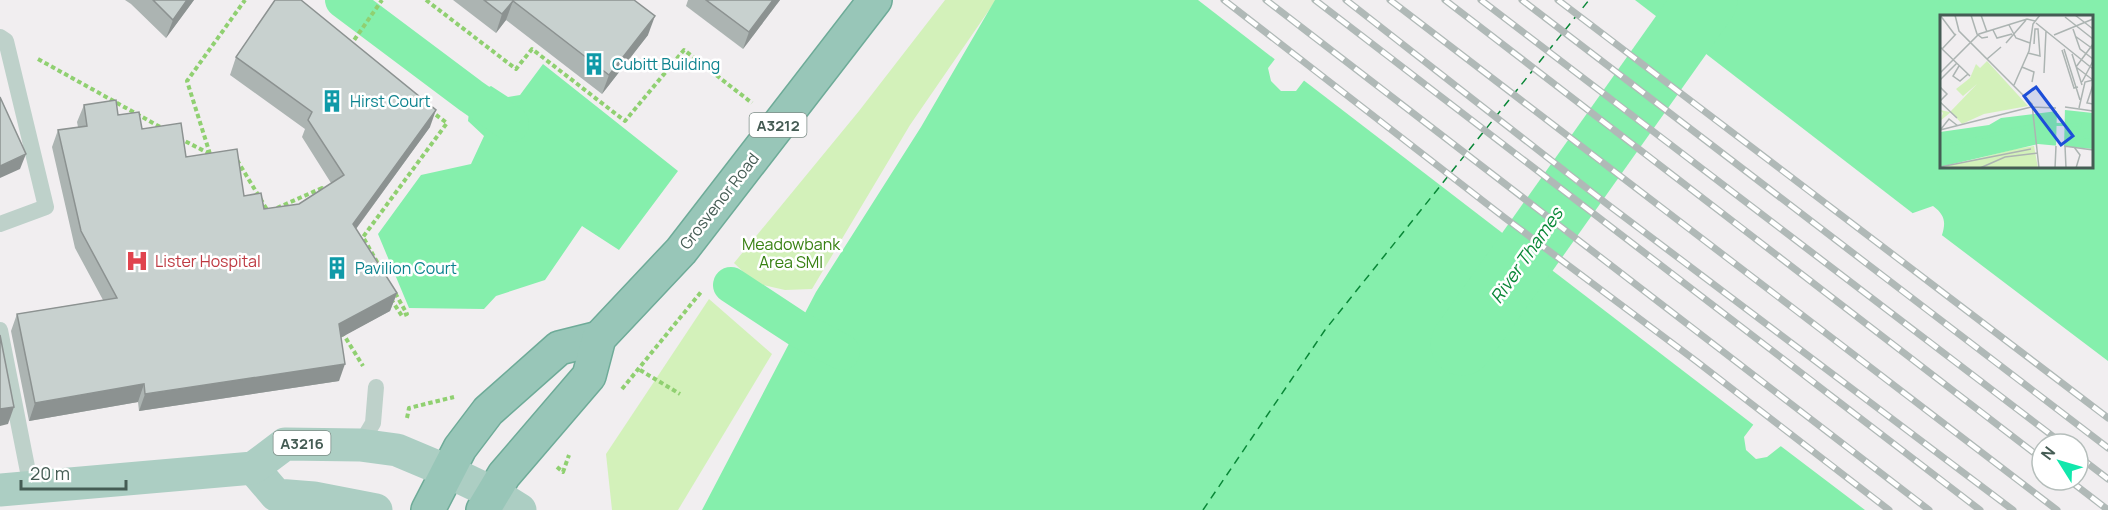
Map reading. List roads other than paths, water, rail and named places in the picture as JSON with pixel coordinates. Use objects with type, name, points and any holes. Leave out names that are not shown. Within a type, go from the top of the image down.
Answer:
[{"type":"highway","name":"Grosvenor Road","points":[[499,504],[504,475],[589,376],[599,338],[681,251],[875,0]]},
{"type":"highway","points":[[428,510],[460,448],[477,424],[507,392],[559,348],[599,338]]},
{"type":"main road","name":"A3216","points":[[16,489],[253,468],[285,444],[360,445],[397,450],[447,471],[499,504]]},
{"type":"main road","name":"A3216","points":[[253,468],[273,494],[314,498],[376,510]]},
{"type":"lane","points":[[0,224],[46,207],[3,39]]},
{"type":"lane","points":[[0,330],[16,489]]},
{"type":"lane","points":[[360,445],[373,423],[376,387]]},
{"type":"waterway","points":[[343,0],[511,124]]},
{"type":"waterway","name":"River Thames","points":[[1462,344],[1706,0]]},
{"type":"waterway","points":[[731,285],[798,329],[842,352]]},
{"type":"railway","points":[[1224,0],[1505,218],[1889,510]]},
{"type":"railway","points":[[1266,0],[1929,510]]},
{"type":"railway","points":[[1315,0],[1980,510]]},
{"type":"railway","points":[[1346,0],[1607,204],[2013,510]]},
{"type":"railway","points":[[1390,0],[2057,510]]},
{"type":"railway","points":[[1445,0],[2030,450]]},
{"type":"railway","points":[[1481,0],[2047,432]]},
{"type":"railway","points":[[1522,0],[2108,448]]},
{"type":"railway","points":[[1558,0],[2108,418]]},
{"type":"railway","points":[[2090,465],[2108,479]]},
{"type":"railway","points":[[2085,492],[2108,510]]},
{"type":"place","name":"Cubitt Building","points":[[594,64]]},
{"type":"place","name":"Hirst Court","points":[[332,101]]},
{"type":"place","name":"Lister Hospital","points":[[137,261]]},
{"type":"place","name":"Pavilion Court","points":[[337,268]]},
{"type":"park label","name":"Meadowbank Area SMI","points":[[791,253]]}]
